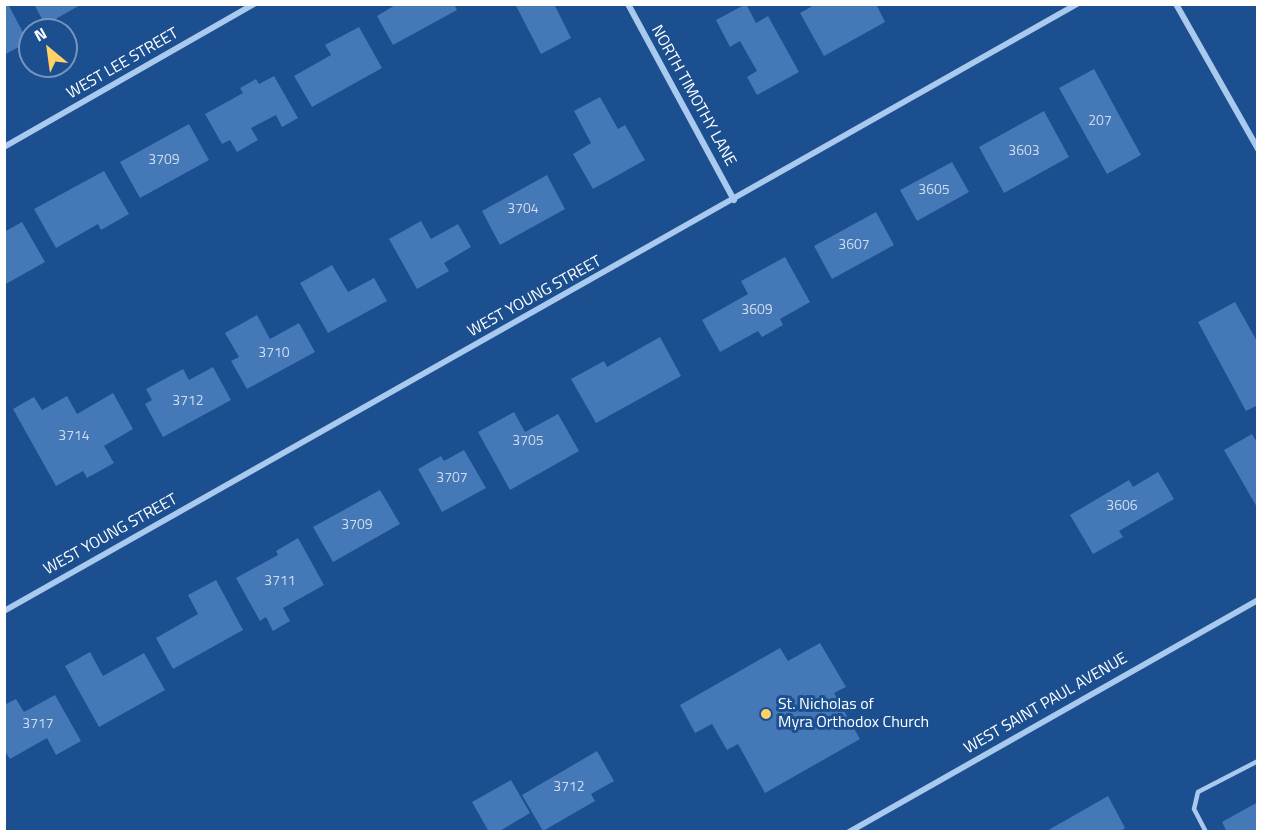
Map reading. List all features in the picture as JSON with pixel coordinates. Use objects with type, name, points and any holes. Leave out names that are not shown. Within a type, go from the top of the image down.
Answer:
[{"type":"street","name":"WEST LEE STREET","points":[[4,147],[254,4]]},
{"type":"street","name":"NORTH TIMOTHY LANE","points":[[628,4],[734,200]]},
{"type":"street","name":"WEST YOUNG STREET","points":[[4,611],[1077,4]]},
{"type":"street","points":[[1176,4],[1257,149]]},
{"type":"street","name":"WEST SAINT PAUL AVENUE","points":[[849,831],[1257,600]]},
{"type":"lane","points":[[1206,831],[1194,809],[1198,792],[1257,761]]},
{"type":"building","points":[[4,4],[8,4],[18,23],[18,47],[6,54]]},
{"type":"building","points":[[34,4],[82,4],[57,18],[41,18]]},
{"type":"building","points":[[397,4],[454,4],[457,10],[393,45],[377,16]]},
{"type":"building","points":[[515,4],[554,4],[571,38],[541,54]]},
{"type":"building","points":[[746,4],[756,23],[768,16],[799,72],[757,95],[747,77],[757,71],[740,41],[730,47],[716,20]]},
{"type":"building","points":[[816,4],[876,4],[885,22],[824,56],[800,13]]},
{"type":"building","points":[[359,27],[382,68],[312,107],[294,76],[331,55],[325,45]]},
{"type":"building","points":[[1094,69],[1141,155],[1107,174],[1059,88]]},
{"type":"building","points":[[274,76],[298,118],[282,127],[276,115],[251,128],[258,140],[237,152],[230,140],[222,144],[205,114],[243,93],[240,88],[256,79],[259,84]]},
{"type":"building","points":[[600,97],[618,129],[625,125],[645,160],[593,189],[573,154],[591,143],[574,111]]},
{"type":"building","points":[[1044,111],[1069,157],[1004,193],[979,147]]},
{"type":"building","points":[[189,124],[209,160],[140,198],[120,162]]},
{"type":"building","points":[[952,162],[969,192],[917,221],[900,190]]},
{"type":"building","points":[[104,171],[129,214],[101,230],[98,224],[56,248],[34,209]]},
{"type":"building","points":[[547,175],[565,209],[500,245],[482,211]]},
{"type":"building","points":[[876,212],[894,245],[832,279],[814,246]]},
{"type":"building","points":[[421,221],[431,239],[458,224],[471,247],[444,263],[449,271],[417,289],[389,239]]},
{"type":"building","points":[[22,222],[45,262],[4,285],[4,232]]},
{"type":"building","points":[[785,257],[810,302],[780,319],[783,325],[762,337],[758,331],[720,352],[702,320],[748,294],[741,281]]},
{"type":"building","points":[[332,265],[348,292],[374,278],[387,301],[328,333],[300,283]]},
{"type":"building","points":[[1235,302],[1258,343],[1258,405],[1246,411],[1198,322]]},
{"type":"building","points":[[257,315],[270,339],[299,323],[315,352],[247,389],[231,361],[239,357],[225,333]]},
{"type":"building","points":[[660,337],[681,376],[596,423],[571,379],[604,361],[607,367]]},
{"type":"building","points":[[213,367],[231,400],[163,437],[145,404],[152,400],[146,389],[183,369],[189,380]]},
{"type":"building","points":[[113,393],[133,429],[104,446],[114,463],[87,478],[83,471],[56,486],[13,409],[34,397],[42,410],[67,396],[77,414]]},
{"type":"building","points":[[514,412],[525,432],[558,414],[579,451],[510,490],[478,432]]},
{"type":"building","points":[[1252,434],[1258,444],[1258,509],[1224,450]]},
{"type":"building","points":[[464,450],[486,488],[442,512],[418,469],[441,456],[444,461]]},
{"type":"building","points":[[1158,472],[1174,499],[1119,531],[1123,537],[1093,554],[1070,515],[1129,480],[1133,487]]},
{"type":"building","points":[[380,490],[400,524],[333,562],[313,527]]},
{"type":"building","points":[[298,538],[324,585],[283,608],[290,621],[273,631],[266,617],[260,621],[236,578],[278,555],[276,551]]},
{"type":"building","points":[[216,580],[243,630],[173,669],[156,638],[198,614],[188,595]]},
{"type":"building","name":"St. Nicholas of Myra Orthodox Church","points":[[820,643],[846,687],[834,693],[860,739],[765,793],[738,744],[727,750],[712,724],[695,733],[680,705],[780,648],[788,661]]},
{"type":"building","points":[[90,652],[103,676],[144,653],[165,690],[99,727],[65,666]]},
{"type":"building","points":[[55,695],[81,741],[56,755],[47,738],[10,759],[4,750],[4,705],[16,699],[24,712]]},
{"type":"building","points":[[597,751],[614,781],[591,794],[595,801],[543,831],[522,795]]},
{"type":"building","points":[[511,780],[530,813],[498,832],[489,832],[472,802]]},
{"type":"building","points":[[1108,796],[1125,828],[1119,832],[1045,832]]},
{"type":"building","points":[[1258,802],[1258,832],[1227,832],[1222,822]]},
{"type":"place","name":"St. Nicholas of Myra Orthodox Church","points":[[766,714]]}]
